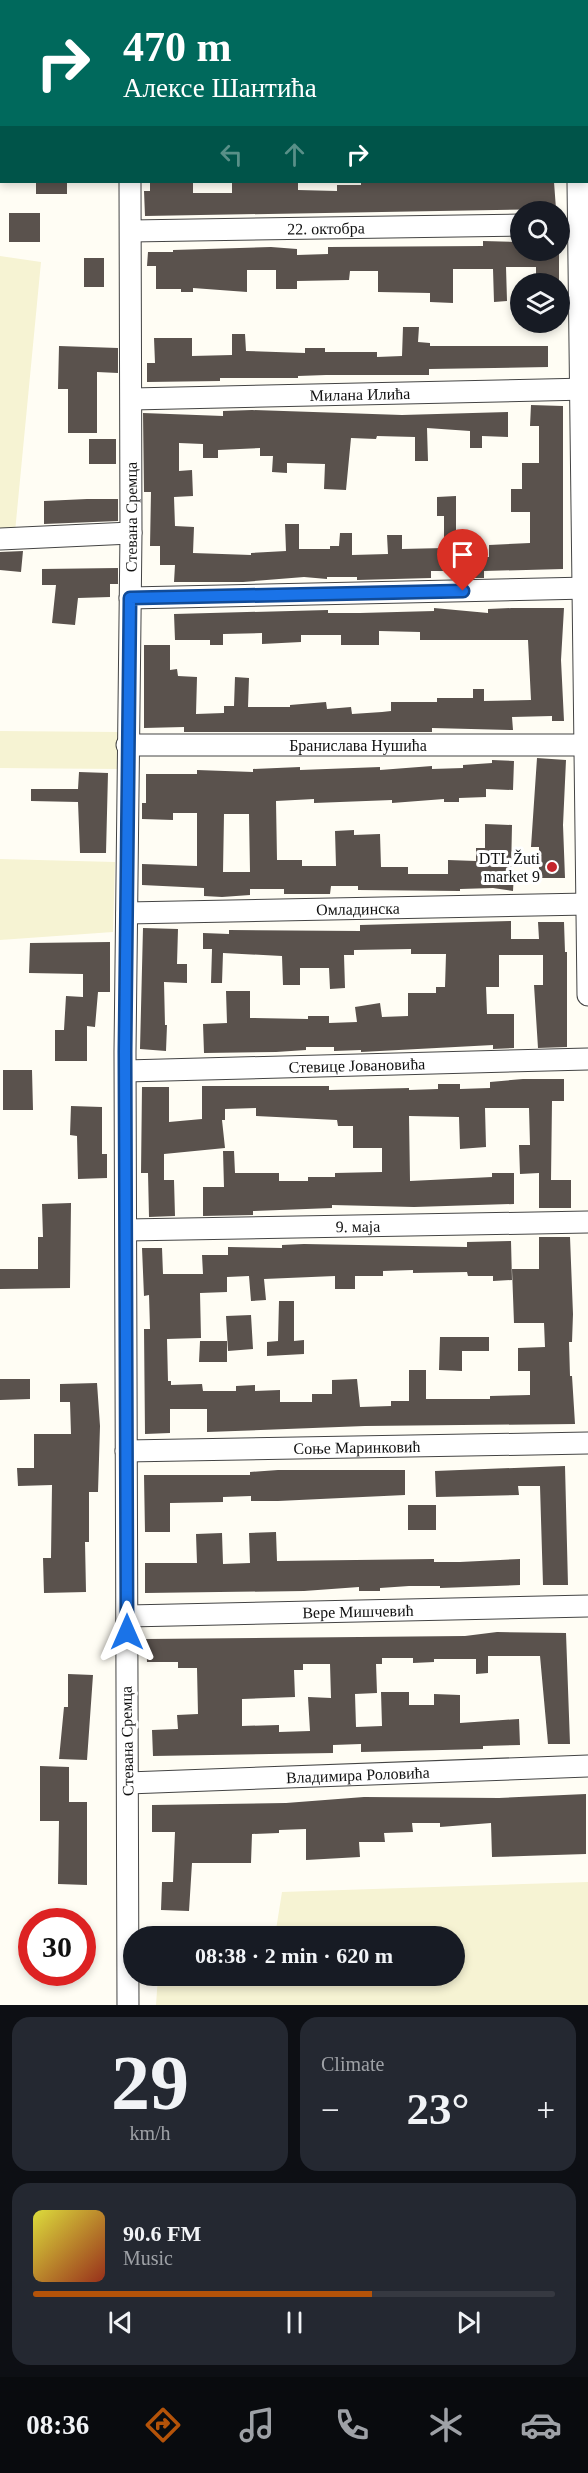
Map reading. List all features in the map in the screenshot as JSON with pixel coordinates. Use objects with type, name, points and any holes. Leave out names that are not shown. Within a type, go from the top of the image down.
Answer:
[{"type":"street","name":"Стевана Сремца","points":[[128,2005],[126,1071],[127,745],[132,399],[130,183]]},
{"type":"street","points":[[578,183],[575,224],[584,389],[588,995]]},
{"type":"street","name":"22. октобра","points":[[131,231],[510,225]]},
{"type":"street","name":"Милана Илића","points":[[132,399],[584,389]]},
{"type":"street","points":[[0,539],[131,533]]},
{"type":"street","points":[[130,598],[585,588]]},
{"type":"street","name":"Бранислава Нушића","points":[[127,745],[586,745]]},
{"type":"street","name":"Омладинска","points":[[127,913],[587,904]]},
{"type":"street","name":"Стевице Јовановића","points":[[126,1071],[588,1059]]},
{"type":"street","name":"9. маја","points":[[127,1230],[588,1222]]},
{"type":"street","name":"Соње Маринковић","points":[[126,1451],[588,1443]]},
{"type":"street","name":"Вере Мишчевић","points":[[128,1616],[588,1606]]},
{"type":"street","name":"Владимира Роловића","points":[[128,1783],[588,1766]]},
{"type":"shaded area","points":[[0,256],[41,262],[15,532],[0,532]]},
{"type":"shaded area","points":[[0,731],[118,732],[118,769],[0,768]]},
{"type":"shaded area","points":[[0,859],[115,862],[113,932],[0,940]]},
{"type":"shaded area","points":[[588,1882],[588,2005],[156,2005],[157,1986],[465,1986],[465,1926],[277,1926],[282,1892]]},
{"type":"building","points":[[36,183],[67,183],[67,194],[36,194]]},
{"type":"building","points":[[150,183],[193,183],[193,193],[232,193],[232,183],[298,183],[298,190],[337,191],[337,185],[361,185],[361,183],[554,183],[555,201],[510,201],[510,210],[145,216],[144,191],[150,191]]},
{"type":"building","points":[[9,213],[40,213],[40,242],[9,242]]},
{"type":"building","points":[[483,241],[510,242],[510,261],[559,261],[559,273],[536,273],[536,267],[506,267],[507,301],[494,302],[493,269],[453,269],[453,303],[430,302],[430,293],[378,292],[378,271],[350,271],[349,280],[297,281],[297,289],[276,289],[276,270],[247,270],[247,292],[193,288],[193,292],[181,292],[181,289],[156,289],[156,266],[147,266],[148,252],[173,252],[173,250],[271,247],[297,249],[297,255],[328,254],[328,247],[483,246]]},
{"type":"building","points":[[84,258],[104,258],[104,287],[84,287]]},
{"type":"building","points":[[403,327],[419,327],[418,342],[430,343],[430,346],[548,346],[548,367],[429,369],[429,375],[326,375],[298,376],[298,378],[220,378],[220,381],[147,382],[147,363],[155,363],[154,338],[192,338],[192,356],[232,355],[232,334],[245,334],[246,351],[305,353],[305,348],[325,348],[325,352],[377,352],[377,357],[402,356]]},
{"type":"building","points":[[59,346],[118,348],[118,373],[97,372],[97,433],[68,433],[68,389],[58,389]]},
{"type":"building","points":[[531,405],[563,406],[563,569],[484,571],[484,578],[462,578],[462,571],[431,571],[431,578],[357,580],[357,577],[327,577],[327,579],[304,577],[243,582],[174,582],[175,565],[160,565],[160,546],[150,546],[151,492],[144,492],[143,413],[223,416],[223,411],[252,410],[402,415],[508,412],[508,437],[482,436],[482,448],[470,448],[470,431],[427,428],[428,461],[415,461],[415,437],[351,438],[346,490],[324,489],[325,464],[287,463],[287,473],[272,472],[273,456],[260,456],[260,448],[218,450],[218,458],[203,458],[203,444],[179,443],[179,471],[192,470],[193,496],[174,497],[175,526],[194,527],[193,553],[251,555],[251,553],[286,551],[285,524],[299,524],[299,549],[330,549],[330,546],[339,546],[340,533],[352,533],[352,555],[388,554],[387,535],[402,535],[402,549],[444,548],[444,516],[437,516],[437,497],[456,496],[456,558],[489,557],[489,545],[530,543],[530,512],[511,512],[511,489],[522,489],[522,463],[539,463],[539,426],[530,426]]},
{"type":"building","points":[[89,439],[116,439],[116,464],[89,464]]},
{"type":"building","points":[[118,499],[118,521],[44,524],[44,501]]},
{"type":"building","points":[[23,551],[21,572],[0,570],[0,552]]},
{"type":"building","points":[[118,568],[118,584],[110,584],[110,597],[78,598],[75,625],[52,623],[56,585],[42,585],[42,569]]},
{"type":"building","points":[[434,608],[488,613],[488,609],[564,608],[561,660],[564,721],[552,721],[552,716],[512,717],[513,730],[432,728],[432,732],[184,732],[184,727],[144,728],[144,645],[170,645],[170,670],[177,669],[178,676],[197,677],[196,714],[224,713],[224,706],[234,706],[235,677],[249,678],[248,707],[290,707],[290,705],[326,702],[327,709],[351,707],[352,714],[382,712],[391,711],[391,702],[437,702],[437,698],[473,698],[473,689],[484,689],[484,701],[531,700],[528,640],[420,640],[420,632],[379,631],[379,645],[341,645],[341,635],[301,635],[301,642],[262,644],[262,633],[223,634],[223,645],[210,645],[210,640],[175,640],[174,614],[328,610],[328,613],[360,613],[434,611]]},
{"type":"building","points":[[537,758],[566,760],[563,825],[565,878],[539,878],[539,847],[531,847]]},
{"type":"building","points":[[492,760],[514,761],[513,790],[486,789],[486,797],[459,798],[459,802],[444,802],[444,799],[392,803],[392,800],[314,803],[314,799],[276,801],[277,860],[302,860],[302,866],[336,866],[335,831],[354,830],[354,835],[380,834],[381,867],[408,867],[408,874],[448,874],[448,860],[476,861],[476,848],[485,848],[485,824],[512,825],[513,891],[493,888],[460,889],[460,891],[358,890],[358,886],[331,886],[330,894],[284,894],[284,889],[250,889],[250,895],[222,897],[204,896],[204,888],[142,885],[142,864],[197,866],[197,813],[173,813],[173,820],[142,819],[142,803],[146,803],[146,774],[197,774],[197,770],[253,772],[253,769],[300,767],[300,770],[380,767],[380,770],[432,766],[432,769],[463,768],[463,765],[492,763]],"holes":[[[224,814],[249,814],[250,872],[223,872]]]},
{"type":"building","points":[[79,772],[108,773],[106,853],[80,853],[78,802],[31,801],[31,789],[78,789]]},
{"type":"building","points":[[511,921],[511,939],[539,939],[538,922],[564,922],[565,952],[567,952],[567,1047],[538,1048],[534,985],[543,985],[543,955],[499,955],[499,987],[486,987],[487,1014],[514,1014],[514,1048],[493,1049],[493,1045],[361,1052],[361,1050],[334,1051],[334,1047],[306,1047],[306,1050],[276,1052],[204,1053],[203,1024],[227,1023],[226,991],[250,991],[250,1018],[308,1019],[308,1016],[329,1016],[329,1023],[357,1022],[355,1007],[380,1003],[382,1017],[408,1016],[408,993],[436,993],[436,987],[445,987],[446,954],[411,954],[411,949],[354,950],[354,955],[344,955],[345,988],[330,989],[329,968],[300,968],[300,985],[283,985],[282,956],[223,953],[222,983],[211,983],[212,949],[203,949],[203,933],[229,934],[229,930],[360,931],[360,925]]},
{"type":"building","points":[[143,928],[178,929],[177,964],[187,964],[187,983],[164,982],[166,1051],[140,1049]]},
{"type":"building","points":[[110,942],[110,992],[98,992],[95,1027],[87,1026],[87,1061],[55,1061],[55,1030],[64,1030],[66,996],[83,997],[83,974],[29,973],[30,943]]},
{"type":"building","points":[[3,1070],[32,1070],[33,1110],[3,1110]]},
{"type":"building","points":[[564,1079],[564,1101],[552,1101],[551,1180],[571,1180],[571,1208],[539,1208],[539,1173],[520,1174],[519,1145],[530,1145],[529,1108],[485,1108],[486,1147],[460,1149],[459,1117],[409,1116],[410,1181],[492,1177],[492,1173],[514,1173],[514,1204],[414,1207],[332,1205],[332,1208],[253,1211],[253,1215],[203,1216],[203,1187],[224,1187],[223,1151],[234,1151],[235,1173],[279,1173],[279,1181],[308,1181],[308,1177],[335,1177],[335,1173],[382,1172],[382,1148],[353,1148],[353,1126],[338,1126],[337,1120],[256,1116],[256,1108],[225,1109],[225,1120],[222,1120],[225,1148],[164,1154],[164,1180],[174,1180],[175,1216],[149,1217],[148,1173],[141,1173],[142,1087],[169,1087],[169,1122],[202,1119],[202,1086],[329,1086],[329,1090],[409,1088],[409,1090],[438,1089],[438,1084],[460,1084],[460,1089],[490,1088],[490,1082]]},
{"type":"building","points":[[71,1106],[102,1107],[102,1154],[107,1154],[107,1178],[78,1179],[77,1136],[70,1135]]},
{"type":"building","points":[[71,1203],[70,1288],[0,1289],[0,1269],[38,1269],[38,1237],[43,1237],[42,1204]]},
{"type":"building","points":[[539,1237],[570,1237],[573,1314],[572,1342],[569,1342],[575,1424],[365,1426],[207,1432],[207,1409],[170,1409],[170,1433],[145,1434],[144,1329],[150,1329],[149,1295],[144,1296],[142,1248],[162,1248],[163,1274],[203,1274],[202,1255],[228,1255],[228,1247],[282,1248],[282,1245],[304,1244],[467,1247],[467,1242],[511,1241],[512,1280],[493,1281],[493,1276],[468,1276],[467,1272],[383,1271],[383,1276],[355,1276],[355,1289],[335,1289],[335,1276],[264,1279],[266,1300],[251,1301],[249,1276],[227,1277],[227,1292],[200,1293],[201,1338],[167,1339],[168,1381],[171,1381],[171,1385],[202,1384],[203,1391],[236,1391],[236,1386],[255,1385],[255,1391],[280,1390],[280,1402],[312,1402],[312,1394],[332,1394],[332,1380],[357,1379],[360,1407],[391,1406],[391,1401],[409,1401],[409,1370],[426,1370],[426,1399],[490,1399],[490,1396],[530,1395],[530,1371],[518,1371],[518,1348],[545,1347],[544,1323],[514,1323],[512,1269],[539,1269]]},
{"type":"building","points":[[279,1301],[294,1301],[294,1341],[304,1340],[304,1354],[267,1356],[267,1342],[278,1341]]},
{"type":"building","points":[[251,1315],[253,1349],[228,1351],[226,1316]]},
{"type":"building","points":[[440,1337],[489,1337],[489,1351],[462,1351],[462,1371],[439,1370]]},
{"type":"building","points":[[200,1341],[227,1341],[227,1362],[199,1362]]},
{"type":"building","points":[[0,1379],[30,1379],[30,1399],[0,1400]]},
{"type":"building","points":[[97,1383],[100,1426],[98,1492],[89,1492],[89,1542],[85,1542],[86,1592],[44,1593],[43,1558],[51,1558],[52,1485],[18,1486],[17,1468],[34,1468],[34,1434],[71,1434],[70,1402],[60,1402],[60,1384]]},
{"type":"building","points":[[565,1466],[568,1585],[543,1585],[540,1486],[518,1486],[519,1495],[436,1497],[435,1471]]},
{"type":"building","points":[[405,1470],[405,1495],[278,1501],[251,1501],[251,1496],[223,1497],[223,1502],[170,1503],[170,1532],[145,1532],[144,1475],[250,1475],[250,1472]]},
{"type":"building","points":[[408,1505],[436,1505],[436,1530],[408,1530]]},
{"type":"building","points":[[276,1532],[277,1561],[434,1559],[434,1562],[460,1562],[520,1559],[520,1585],[440,1588],[440,1586],[409,1586],[380,1588],[380,1591],[359,1591],[359,1587],[304,1591],[145,1593],[145,1563],[197,1563],[196,1534],[222,1533],[223,1564],[250,1563],[249,1533]]},
{"type":"building","points":[[497,1632],[566,1633],[570,1744],[548,1744],[540,1656],[488,1656],[488,1673],[476,1674],[476,1659],[434,1659],[434,1662],[413,1663],[413,1658],[382,1658],[382,1664],[376,1664],[377,1693],[355,1694],[356,1727],[382,1726],[381,1692],[409,1692],[409,1705],[434,1705],[434,1694],[460,1695],[460,1723],[519,1719],[520,1745],[483,1746],[483,1749],[361,1752],[361,1744],[333,1745],[333,1753],[153,1756],[152,1730],[178,1729],[177,1715],[198,1714],[197,1668],[178,1668],[178,1662],[147,1662],[146,1639],[465,1636]],"holes":[[[303,1664],[330,1664],[331,1698],[308,1697],[310,1731],[279,1732],[279,1725],[242,1726],[242,1699],[295,1697],[294,1670],[303,1670]]]},
{"type":"building","points":[[68,1674],[93,1675],[87,1760],[59,1759],[64,1707],[68,1707]]},
{"type":"building","points":[[40,1766],[69,1767],[69,1802],[87,1802],[87,1885],[58,1884],[59,1821],[40,1821]]},
{"type":"building","points":[[586,1794],[586,1854],[492,1857],[491,1823],[440,1827],[440,1823],[412,1823],[413,1832],[384,1833],[385,1842],[359,1842],[360,1857],[306,1860],[306,1829],[279,1830],[279,1833],[252,1834],[251,1863],[192,1863],[189,1911],[161,1910],[162,1882],[173,1882],[175,1832],[152,1832],[152,1805],[286,1803],[364,1797],[499,1798]]},
{"type":"place","name":"DTL Žuti market 9","points":[[552,867]]},
{"type":"route","points":[[127,1632],[125,1052],[130,598],[463,591]]}]
